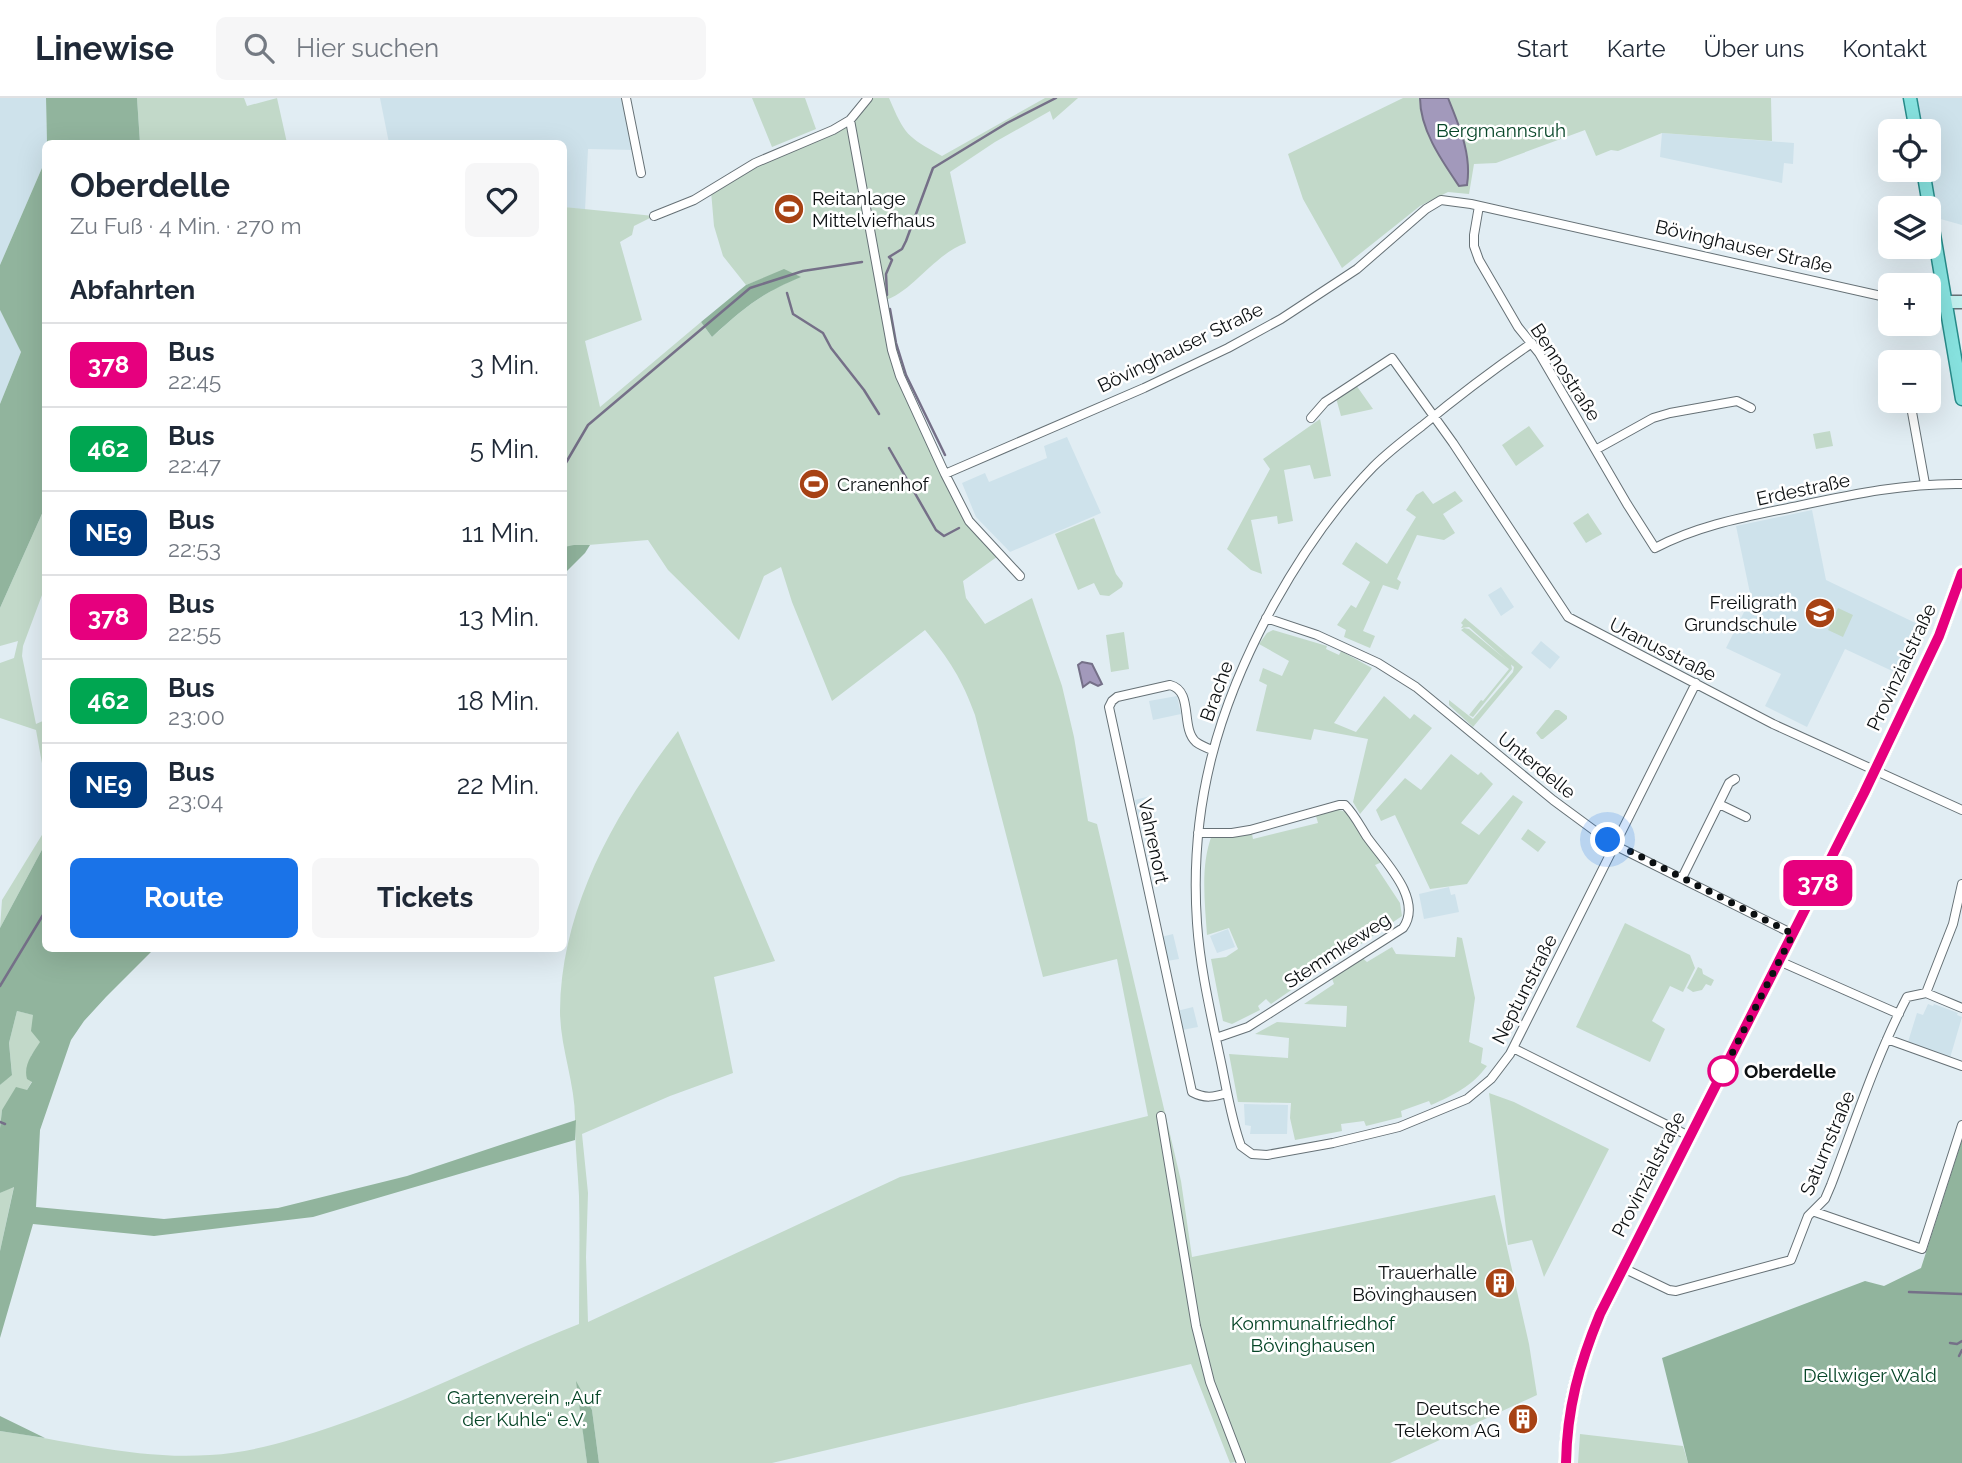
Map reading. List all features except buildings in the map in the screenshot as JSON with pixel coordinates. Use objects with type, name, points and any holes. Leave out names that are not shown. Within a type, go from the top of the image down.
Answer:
[{"type":"main road","points":[[1910,98],[1914,119]]},
{"type":"main road","points":[[1925,182],[1962,399]]},
{"type":"main road","points":[[1946,302],[1962,302]]},
{"type":"main road","name":"Provinzialstraße","points":[[1566,1463],[1573,1388],[1600,1314],[1874,771],[1939,636],[1962,573]]},
{"type":"street","points":[[626,98],[641,173]]},
{"type":"street","points":[[654,216],[694,200],[755,163],[850,120],[868,98]]},
{"type":"street","points":[[850,120],[892,350],[900,376],[970,521],[1020,576]]},
{"type":"street","name":"Bövinghauser Straße","points":[[945,474],[1144,388],[1237,344],[1357,269],[1426,209],[1441,201],[1452,200],[1878,295]]},
{"type":"street","name":"Bennostraße","points":[[1479,206],[1474,235],[1474,246],[1479,260],[1518,327],[1532,343],[1597,449],[1655,548]]},
{"type":"street","points":[[1941,302],[1946,302]]},
{"type":"street","name":"Brache","points":[[1252,1154],[1241,1146],[1227,1093],[1204,978],[1197,923],[1198,833],[1212,750],[1233,686],[1266,618],[1296,566],[1336,507],[1375,465],[1434,416],[1532,343]]},
{"type":"street","name":"Uranusstraße","points":[[1311,418],[1325,402],[1392,358],[1434,416],[1568,617],[1773,724],[1962,810]]},
{"type":"street","points":[[1597,449],[1661,415],[1737,401],[1751,408]]},
{"type":"street","points":[[1912,413],[1925,484]]},
{"type":"street","name":"Erdestraße","points":[[1655,548],[1703,527],[1870,491],[1925,484],[1962,484]]},
{"type":"street","name":"Unterdelle","points":[[1266,618],[1357,652],[1416,687],[1553,800],[1614,845],[1793,934]]},
{"type":"street","name":"Neptunstraße","points":[[1252,1154],[1267,1155],[1333,1143],[1399,1126],[1467,1099],[1491,1079],[1513,1048],[1696,683]]},
{"type":"street","name":"Vahrenort","points":[[1212,750],[1196,742],[1191,734],[1181,693],[1176,687],[1170,685],[1117,697],[1109,707],[1192,1092],[1209,1098],[1227,1093]]},
{"type":"street","points":[[1682,878],[1729,783],[1735,779]]},
{"type":"street","points":[[1719,804],[1746,817]]},
{"type":"street","name":"Stemmkeweg","points":[[1198,833],[1250,830],[1339,805],[1345,806],[1402,887],[1409,909],[1409,920],[1403,928],[1248,1027],[1216,1038]]},
{"type":"street","points":[[1962,884],[1953,924],[1926,993],[1962,1008]]},
{"type":"street","points":[[1779,961],[1899,1014]]},
{"type":"street","name":"Saturnstraße","points":[[1623,1268],[1675,1291],[1786,1263],[1794,1257],[1808,1216],[1815,1212],[1832,1185],[1887,1039],[1907,997],[1926,993]]},
{"type":"street","points":[[1887,1039],[1962,1066]]},
{"type":"street","points":[[1513,1048],[1689,1136]]},
{"type":"street","points":[[1161,1116],[1200,1346],[1210,1382],[1241,1463]]},
{"type":"street","points":[[1815,1212],[1922,1249],[1962,1125]]},
{"type":"shaded area","points":[[0,98],[46,98],[47,140],[42,140],[42,168],[0,265]]},
{"type":"shaded area","points":[[380,98],[626,98],[636,150],[588,149],[585,210],[567,207],[567,140],[388,140]]},
{"type":"shaded area","points":[[1420,98],[1448,98],[1466,151],[1467,185],[1459,186],[1433,145],[1424,122]]},
{"type":"shaded area","points":[[1916,98],[1962,98],[1962,225],[1941,219],[1941,196],[1933,196],[1931,182],[1941,182],[1941,119],[1920,119]]},
{"type":"shaded area","points":[[1662,133],[1794,143],[1793,164],[1784,163],[1782,183],[1660,157]]},
{"type":"shaded area","points":[[0,310],[21,352],[0,404]]},
{"type":"shaded area","points":[[1067,437],[1101,513],[1010,552],[976,517],[962,483],[985,473],[989,482],[1047,458],[1044,446]]},
{"type":"shaded area","name":"Freiligrath Grundschule","points":[[1812,510],[1826,580],[1928,629],[1903,676],[1845,649],[1807,727],[1765,706],[1781,674],[1726,648],[1751,598],[1736,526]]},
{"type":"shaded area","points":[[1501,587],[1514,607],[1501,616],[1488,595]]},
{"type":"shaded area","points":[[1541,641],[1560,657],[1550,669],[1531,653]]},
{"type":"shaded area","points":[[1082,662],[1092,664],[1102,684],[1098,686],[1090,682],[1083,687],[1078,665]]},
{"type":"shaded area","points":[[1177,696],[1181,714],[1153,720],[1149,701]]},
{"type":"shaded area","points":[[1150,796],[1156,821],[1140,824],[1135,800]]},
{"type":"shaded area","points":[[1449,887],[1451,895],[1455,894],[1459,912],[1424,919],[1419,894]]},
{"type":"shaded area","points":[[1228,929],[1235,947],[1217,953],[1210,936]]},
{"type":"shaded area","points":[[1173,934],[1179,959],[1167,961],[1161,937]]},
{"type":"shaded area","points":[[1928,1004],[1958,1013],[1957,1015],[1962,1017],[1950,1058],[1908,1042],[1917,1013],[1923,1015]]},
{"type":"shaded area","points":[[1193,1007],[1198,1027],[1182,1030],[1177,1011]]},
{"type":"shaded area","points":[[1244,1104],[1288,1105],[1287,1134],[1250,1134],[1251,1126],[1245,1125]]},
{"type":"green space","points":[[46,98],[137,98],[140,140],[47,140]]},
{"type":"green space","points":[[137,98],[244,98],[247,106],[277,98],[286,140],[140,140]]},
{"type":"green space","points":[[752,98],[805,98],[816,129],[772,147]]},
{"type":"green space","points":[[868,98],[889,98],[908,133],[942,156],[1045,98],[1078,98],[1053,120],[1050,111],[995,142],[950,172],[966,243],[943,256],[894,297],[883,301],[892,350],[969,521],[1001,554],[963,581],[966,598],[985,624],[1032,598],[1062,686],[1074,737],[1088,821],[1097,824],[1181,1181],[1192,1257],[1495,1195],[1529,1344],[1537,1395],[1390,1463],[1247,1463],[1246,1460],[1230,1463],[1191,1364],[772,1463],[599,1463],[592,1410],[577,1384],[587,1463],[0,1463],[0,1431],[157,1455],[226,1454],[273,1445],[334,1426],[396,1402],[579,1324],[579,1196],[575,1108],[562,1039],[560,1011],[563,972],[581,898],[596,862],[634,794],[678,731],[775,961],[714,977],[733,1073],[670,1096],[582,1134],[588,1193],[588,1322],[900,1177],[1148,1116],[1117,959],[1043,977],[975,715],[954,670],[925,630],[832,701],[792,602],[781,567],[764,576],[739,640],[668,570],[648,540],[567,547],[567,207],[654,216],[634,226],[632,235],[620,242],[642,320],[585,341],[600,407],[701,322],[712,337],[753,302],[800,277],[784,270],[746,285],[723,256],[714,226],[711,191],[722,183],[850,120]]},
{"type":"green space","name":"Bergmannsruh","points":[[1403,98],[1771,98],[1772,141],[1662,133],[1618,151],[1611,150],[1596,156],[1585,130],[1496,163],[1474,164],[1469,194],[1448,192],[1420,206],[1342,268],[1303,199],[1288,154]]},
{"type":"green space","points":[[42,168],[42,514],[0,608],[0,404],[21,352],[0,310],[0,265]]},
{"type":"green space","points":[[784,269],[801,277],[753,302],[712,337],[701,322],[746,285]]},
{"type":"green space","points":[[1356,385],[1373,409],[1341,416],[1336,398]]},
{"type":"green space","points":[[1320,419],[1331,476],[1314,479],[1310,465],[1284,470],[1293,521],[1278,524],[1277,516],[1251,520],[1262,574],[1251,570],[1227,549],[1270,469],[1263,459]]},
{"type":"green space","points":[[1529,426],[1544,446],[1516,466],[1502,445]]},
{"type":"green space","points":[[1830,431],[1833,446],[1816,449],[1813,434]]},
{"type":"green space","points":[[1423,491],[1433,504],[1455,491],[1463,501],[1443,514],[1455,533],[1444,540],[1417,535],[1397,579],[1401,582],[1398,590],[1383,585],[1363,631],[1375,636],[1370,648],[1344,637],[1346,630],[1337,625],[1351,605],[1356,608],[1370,582],[1342,564],[1356,542],[1387,564],[1416,517],[1406,510],[1416,495]]},
{"type":"green space","points":[[1588,513],[1602,534],[1586,543],[1573,523]]},
{"type":"green space","points":[[42,514],[42,595],[23,646],[22,656],[36,724],[42,721],[42,763],[36,730],[0,718],[0,663],[14,658],[18,641],[0,646],[0,608]]},
{"type":"green space","points":[[1094,518],[1116,574],[1123,583],[1122,587],[1109,596],[1100,595],[1094,583],[1078,590],[1055,534]]},
{"type":"green space","points":[[590,545],[567,571],[567,546]]},
{"type":"green space","points":[[1838,608],[1853,615],[1843,637],[1828,630]]},
{"type":"green space","points":[[1465,618],[1523,667],[1473,727],[1449,705],[1449,700],[1473,719],[1513,672],[1514,667],[1469,627],[1461,628]]},
{"type":"green space","points":[[1469,629],[1511,664],[1512,669],[1473,717],[1469,715],[1509,669],[1461,630]]},
{"type":"green space","points":[[1273,630],[1327,646],[1326,649],[1339,655],[1341,651],[1372,668],[1334,723],[1356,732],[1384,696],[1410,719],[1414,714],[1432,728],[1360,814],[1353,802],[1368,739],[1314,729],[1311,740],[1256,731],[1267,685],[1259,681],[1263,668],[1282,676],[1289,661],[1259,644],[1267,633]]},
{"type":"green space","points":[[1124,632],[1129,669],[1111,672],[1106,635]]},
{"type":"green space","points":[[1555,710],[1567,716],[1567,719],[1541,739],[1536,733]]},
{"type":"green space","points":[[1451,754],[1478,775],[1481,772],[1493,784],[1461,823],[1479,835],[1513,795],[1523,802],[1467,884],[1430,889],[1395,815],[1381,821],[1376,810],[1405,778],[1421,790]]},
{"type":"green space","points":[[1336,809],[1346,812],[1382,862],[1375,865],[1400,903],[1402,916],[1361,944],[1353,938],[1339,949],[1342,955],[1271,1004],[1266,999],[1258,1006],[1260,1010],[1232,1024],[1223,1021],[1211,959],[1226,957],[1238,949],[1229,928],[1207,935],[1205,872],[1212,835],[1236,837],[1252,834],[1253,839],[1318,823],[1316,816]]},
{"type":"green space","points":[[1528,829],[1546,842],[1538,852],[1521,839]]},
{"type":"green space","points":[[42,835],[42,850],[0,928],[2,900]]},
{"type":"green space","points":[[42,850],[42,952],[151,952],[84,1021],[71,1040],[40,1130],[36,1207],[164,1219],[278,1208],[407,1176],[576,1120],[575,1140],[313,1217],[154,1236],[33,1224],[0,1338],[0,1251],[14,1187],[0,1193],[2,1110],[16,1087],[27,1090],[32,1082],[27,1079],[26,1069],[40,1042],[31,1031],[33,1015],[17,1011],[9,1043],[12,1075],[0,1085],[0,928]]},
{"type":"green space","points":[[1625,923],[1690,955],[1695,968],[1683,992],[1670,986],[1652,1021],[1665,1029],[1650,1062],[1576,1027]]},
{"type":"green space","points":[[1457,937],[1462,938],[1475,998],[1469,1042],[1483,1048],[1481,1063],[1487,1066],[1469,1084],[1431,1105],[1429,1101],[1401,1111],[1402,1117],[1366,1126],[1364,1121],[1341,1124],[1342,1131],[1295,1140],[1290,1118],[1291,1103],[1238,1102],[1229,1054],[1288,1058],[1289,1038],[1255,1034],[1277,1022],[1346,1027],[1347,1006],[1304,1004],[1334,984],[1331,976],[1360,956],[1367,962],[1392,947],[1396,954],[1455,957]]},
{"type":"green space","points":[[1698,967],[1703,974],[1714,980],[1711,986],[1706,984],[1702,990],[1693,992],[1687,988]]},
{"type":"green space","points":[[17,1011],[34,1015],[41,1042],[31,1056],[32,1081],[27,1090],[2,1110],[0,1128],[0,1085],[12,1074],[9,1043]]},
{"type":"green space","points":[[1489,1093],[1514,1102],[1609,1149],[1544,1277],[1532,1240],[1508,1245]]},
{"type":"green space","name":"Dellwiger Wald","points":[[1962,1140],[1962,1463],[1688,1463],[1662,1358],[1865,1281],[1884,1286],[1921,1268]]},
{"type":"green space","points":[[14,1186],[0,1251],[0,1193]]},
{"type":"green space","points":[[576,1381],[592,1410],[599,1463],[587,1463]]},
{"type":"green space","points":[[0,1416],[45,1438],[0,1431]]},
{"type":"green space","points":[[1580,1434],[1683,1446],[1688,1463],[1578,1463]]},
{"type":"waterway","points":[[887,295],[886,274],[892,260],[889,257],[902,249],[906,241],[933,168],[1007,123],[1056,98]]},
{"type":"waterway","points":[[567,461],[588,425],[750,288],[803,271],[862,262]]},
{"type":"waterway","points":[[787,293],[793,314],[823,333],[879,414]]},
{"type":"waterway","points":[[890,309],[896,343],[906,375],[945,455]]},
{"type":"waterway","points":[[889,448],[936,530],[944,536],[959,528]]},
{"type":"waterway","points":[[0,986],[42,917]]},
{"type":"waterway","points":[[0,1122],[5,1124]]},
{"type":"waterway","points":[[1909,1292],[1962,1294]]},
{"type":"waterway","points":[[1950,1343],[1957,1344],[1962,1341]]},
{"type":"waterway","points":[[1959,1356],[1962,1350]]},
{"type":"bus line","name":"378","points":[[1566,1463],[1568,1418],[1573,1388],[1600,1314],[1864,793],[1939,636],[1962,573]]},
{"type":"place","name":"Reitanlage Mittelviefhaus","points":[[789,209]]},
{"type":"place","name":"Cranenhof","points":[[814,484]]},
{"type":"place","name":"Freiligrath Grundschule","points":[[1820,613]]},
{"type":"place","name":"Oberdelle","points":[[1723,1071]]},
{"type":"place","name":"Trauerhalle Bövinghausen","points":[[1500,1283]]},
{"type":"place","name":"Deutsche Telekom AG","points":[[1523,1419]]},
{"type":"route","points":[[1608,840],[1793,934],[1723,1071]]},
{"type":"park label","name":"Kommunalfriedhof Bövinghausen","points":[[1313,1334]]},
{"type":"park label","name":"Gartenverein „Auf der Kuhle“ e.V.","points":[[524,1408]]}]
